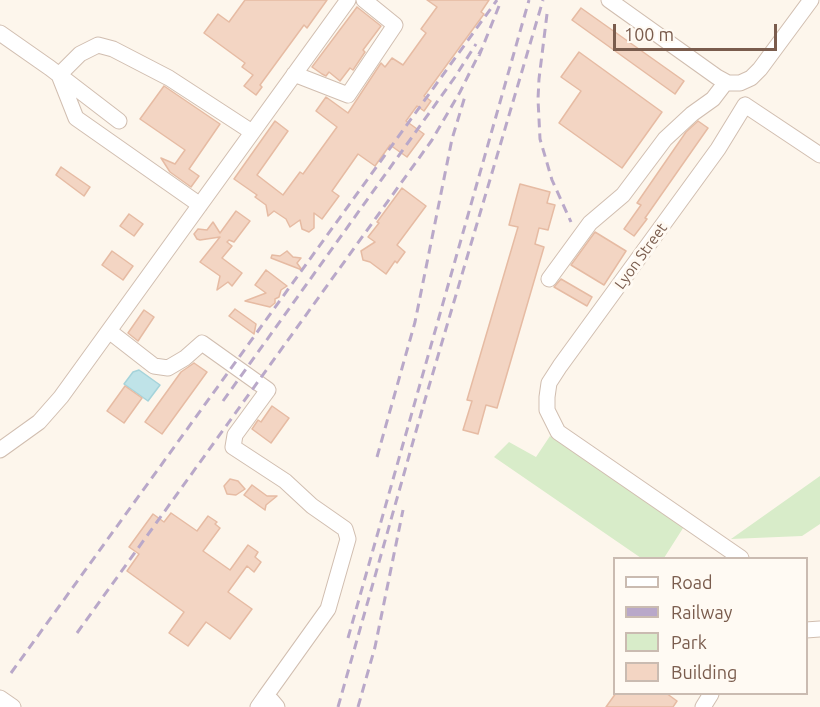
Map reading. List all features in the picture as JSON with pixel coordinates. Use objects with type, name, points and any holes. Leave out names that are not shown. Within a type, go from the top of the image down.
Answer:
[{"type":"street","points":[[0,450],[39,422],[61,397],[348,0]]},
{"type":"street","points":[[294,74],[348,95],[395,25],[364,0]]},
{"type":"street","points":[[609,0],[733,82],[745,105],[820,155]]},
{"type":"street","points":[[549,279],[590,223],[623,195],[665,139],[692,114],[733,82],[751,78],[811,0]]},
{"type":"street","points":[[0,33],[119,121]]},
{"type":"street","points":[[59,75],[80,54],[98,45],[113,49],[169,78],[252,132]]},
{"type":"street","points":[[59,75],[76,118],[200,205]]},
{"type":"street","name":"Lyon Street","points":[[740,557],[558,432],[547,410],[549,383],[718,149],[745,105]]},
{"type":"street","points":[[109,331],[154,366],[168,368],[185,358],[202,343],[268,390],[235,435],[233,447],[285,481],[312,506],[345,529],[348,539],[328,609],[267,704]]},
{"type":"street","points":[[0,698],[13,707]]},
{"type":"green space","points":[[550,436],[685,525],[665,557],[640,557],[494,457],[509,442],[536,457]]},
{"type":"green space","points":[[820,476],[820,524],[802,536],[731,539]]},
{"type":"water","points":[[139,370],[160,385],[148,401],[124,384],[133,372]]},
{"type":"building","points":[[245,0],[327,0],[307,28],[304,25],[260,85],[262,87],[256,95],[244,86],[253,75],[242,67],[245,63],[204,33],[218,14],[229,22]]},
{"type":"building","points":[[427,0],[489,0],[481,12],[484,14],[424,96],[431,101],[424,111],[417,106],[406,121],[424,134],[407,157],[390,145],[375,166],[358,154],[332,191],[339,196],[322,219],[314,213],[314,228],[309,232],[302,229],[300,220],[290,227],[286,219],[274,211],[268,216],[266,205],[255,197],[257,195],[234,179],[275,121],[288,131],[257,175],[283,195],[300,172],[303,174],[337,127],[316,111],[326,97],[348,113],[381,63],[385,67],[392,58],[403,65],[426,33],[421,29],[437,7]]},
{"type":"building","points":[[357,7],[381,26],[363,50],[365,52],[353,70],[350,68],[340,81],[329,72],[326,76],[312,67]]},
{"type":"building","points":[[581,8],[684,81],[675,94],[572,20]]},
{"type":"building","points":[[579,52],[662,112],[622,168],[559,123],[581,91],[561,77]]},
{"type":"building","points":[[164,86],[220,124],[189,169],[199,176],[191,187],[170,172],[161,158],[175,164],[185,150],[140,119]]},
{"type":"building","points":[[698,121],[708,128],[634,236],[624,229],[641,205],[637,203],[686,132]]},
{"type":"building","points":[[61,167],[90,187],[84,196],[56,175]]},
{"type":"building","points":[[520,184],[550,192],[547,203],[555,205],[548,230],[539,228],[535,244],[544,247],[497,408],[486,405],[478,434],[463,430],[472,401],[467,400],[518,227],[509,225]]},
{"type":"building","points":[[402,188],[426,206],[397,245],[405,252],[386,274],[370,262],[363,260],[361,251],[375,242],[368,237]]},
{"type":"building","points":[[236,211],[250,221],[234,242],[229,240],[227,242],[232,246],[222,258],[242,273],[232,286],[228,282],[217,290],[220,276],[200,262],[220,237],[200,240],[194,234],[198,229],[207,230],[213,222],[220,233]]},
{"type":"building","points":[[129,214],[143,224],[134,236],[120,226]]},
{"type":"building","points":[[595,232],[626,251],[604,285],[571,265]]},
{"type":"building","points":[[112,251],[133,266],[123,280],[102,265]]},
{"type":"building","points":[[287,251],[293,257],[301,258],[297,263],[302,270],[271,258],[272,255],[280,256]]},
{"type":"building","points":[[266,270],[287,286],[281,290],[279,297],[270,307],[245,301],[266,293],[255,285]]},
{"type":"building","points":[[561,279],[592,297],[587,306],[554,287]]},
{"type":"building","points":[[235,309],[256,324],[254,334],[229,316]]},
{"type":"building","points":[[144,310],[154,317],[138,341],[128,333]]},
{"type":"building","points":[[194,363],[207,372],[162,434],[145,422],[181,372]]},
{"type":"building","points":[[125,386],[142,398],[124,423],[107,411]]},
{"type":"building","points":[[272,406],[289,418],[271,443],[252,429],[258,420],[261,422]]},
{"type":"building","points":[[230,479],[238,481],[245,489],[236,495],[227,494],[224,486]]},
{"type":"building","points":[[252,485],[267,496],[277,496],[266,505],[265,510],[244,495]]},
{"type":"building","points":[[171,513],[197,531],[208,516],[217,522],[215,524],[220,528],[203,551],[230,570],[248,545],[258,552],[255,557],[261,562],[254,572],[247,566],[228,592],[252,609],[230,639],[206,622],[188,646],[169,633],[184,612],[127,571],[139,554],[129,547],[153,514],[164,522]]},
{"type":"building","points":[[615,695],[669,695],[677,701],[673,707],[606,707]]},
{"type":"railway","points":[[11,673],[497,0]]},
{"type":"railway","points":[[348,638],[529,0]]},
{"type":"railway","points":[[338,707],[422,410],[543,0]]},
{"type":"railway","points":[[479,56],[499,6]]},
{"type":"railway","points":[[547,14],[539,79],[540,139],[552,180],[571,222]]},
{"type":"railway","points":[[223,401],[455,77],[476,44]]},
{"type":"railway","points":[[77,633],[432,140],[481,50]]},
{"type":"railway","points":[[377,457],[415,322],[452,139],[466,93]]},
{"type":"railway","points":[[358,707],[375,647],[403,510]]}]
